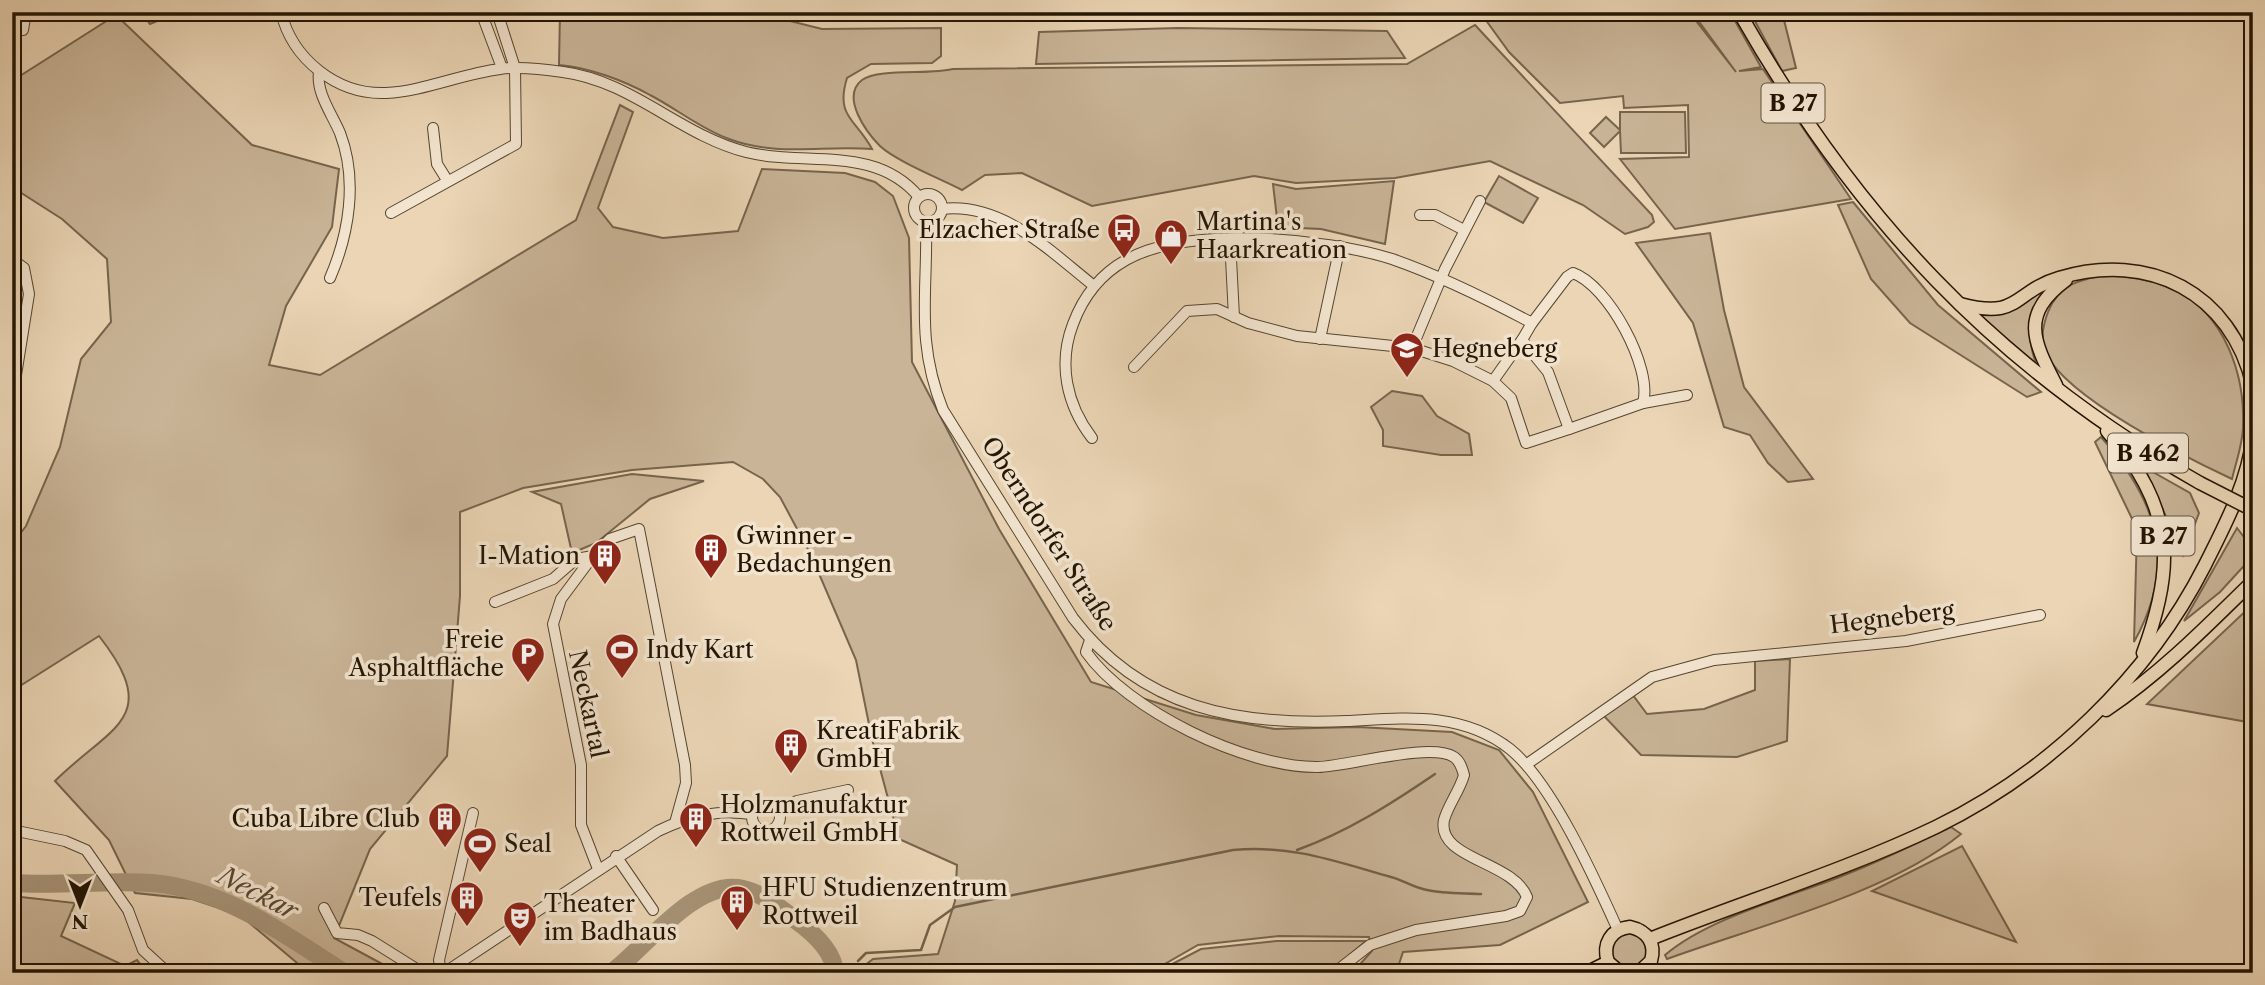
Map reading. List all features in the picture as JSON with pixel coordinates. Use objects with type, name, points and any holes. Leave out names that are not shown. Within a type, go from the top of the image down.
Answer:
[{"type":"main road","name":"B 27","points":[[1739,12],[1822,147],[1888,230],[1957,303],[2098,420],[2132,461],[2154,503],[2164,541],[2164,583],[2157,615],[2138,666]]},
{"type":"main road","points":[[1957,303],[1993,311],[2011,306],[2056,278],[2102,269],[2131,269],[2173,282],[2210,306],[2238,344],[2253,386]]},
{"type":"main road","points":[[2060,391],[2042,362],[2036,345],[2035,327],[2039,311],[2050,292],[2074,274]]},
{"type":"main road","name":"B 462","points":[[2098,420],[2200,483],[2253,510]]},
{"type":"main road","name":"B 27","points":[[1650,939],[1852,863],[1937,826],[1972,807],[2036,765],[2085,723],[2138,666],[2194,588],[2246,470],[2253,436]]},
{"type":"main road","points":[[2085,723],[2141,687],[2253,581]]},
{"type":"main road","points":[[1620,973],[1608,962],[1606,944],[1618,930],[1636,928],[1650,939],[1651,961],[1638,973]]},
{"type":"main road","points":[[1586,973],[1608,962]]},
{"type":"street","points":[[23,30],[26,12]]},
{"type":"street","points":[[281,12],[289,35],[303,57],[319,72],[342,85],[383,93],[502,68],[566,72],[618,87],[694,131],[745,152],[788,159],[852,160],[889,172],[903,179],[919,197],[928,194],[936,197],[942,209]]},
{"type":"street","points":[[481,12],[502,68]]},
{"type":"street","points":[[391,213],[516,144],[515,68],[498,12]]},
{"type":"street","points":[[319,72],[318,82],[341,136],[349,170],[348,223],[343,247],[330,278]]},
{"type":"street","points":[[433,128],[438,164],[447,180]]},
{"type":"street","name":"Oberndorfer Straße","points":[[919,197],[914,209],[918,218],[926,222],[924,337],[930,374],[940,401],[1073,618],[1090,640],[1135,680],[1161,694],[1202,708],[1242,716],[1316,722],[1447,720],[1490,735],[1527,764],[1547,792],[1618,930]]},
{"type":"street","points":[[1412,348],[1441,278],[1480,201]]},
{"type":"street","points":[[926,222],[935,220],[942,209],[962,206],[976,209],[1015,226],[1094,286]]},
{"type":"street","points":[[1420,215],[1435,215],[1464,230]]},
{"type":"street","points":[[1230,239],[1234,317]]},
{"type":"street","points":[[1092,438],[1075,412],[1068,393],[1066,341],[1080,306],[1094,286],[1124,260],[1149,249],[1230,239],[1340,246],[1391,259],[1441,278],[1532,323]]},
{"type":"street","points":[[1320,339],[1340,246]]},
{"type":"street","points":[[12,259],[24,268],[29,295],[12,400]]},
{"type":"street","points":[[1493,381],[1532,323],[1567,277],[1573,273],[1582,276],[1608,305],[1632,342],[1646,393],[1643,403]]},
{"type":"street","points":[[1134,366],[1187,311],[1217,309],[1268,329],[1320,339],[1412,348],[1454,360],[1493,381],[1511,398],[1526,443],[1643,403],[1687,394]]},
{"type":"street","points":[[12,339],[23,336]]},
{"type":"street","points":[[1522,340],[1548,372],[1569,429]]},
{"type":"street","name":"Neckartal","points":[[598,869],[581,825],[581,765],[553,624],[561,599],[593,556],[610,539],[639,529],[684,765],[686,783],[675,822]]},
{"type":"street","name":"Neckartal","points":[[495,602],[553,579],[576,559],[593,556]]},
{"type":"street","name":"Hegneberg","points":[[1527,764],[1652,677],[1714,660],[1906,641],[2040,615]]},
{"type":"street","points":[[1090,640],[1086,652],[1110,682],[1155,712],[1231,749],[1317,767],[1426,751],[1455,757],[1460,763],[1464,775],[1444,818],[1444,831],[1450,843],[1459,850],[1518,881],[1527,897],[1520,911],[1506,916],[1416,930],[1381,941],[1370,945],[1334,973]]},
{"type":"street","points":[[778,810],[797,801],[848,790]]},
{"type":"street","points":[[764,803],[772,804],[778,810],[778,824],[766,831],[755,826],[752,814],[756,807],[764,803]]},
{"type":"street","points":[[473,813],[439,960],[442,973],[616,856],[675,822],[716,813],[752,814]]},
{"type":"street","points":[[12,830],[65,841],[86,850],[95,858],[128,910],[143,950],[167,973]]},
{"type":"street","points":[[616,856],[653,911]]},
{"type":"street","points":[[324,908],[337,933],[358,935],[372,941],[423,973]]},
{"type":"shaded area","points":[[141,12],[179,12],[150,24]]},
{"type":"shaded area","points":[[560,12],[754,12],[822,29],[941,28],[941,56],[932,63],[871,64],[847,78],[844,91],[845,110],[872,149],[765,148],[719,135],[650,95],[618,80],[559,65]]},
{"type":"shaded area","points":[[1480,12],[1689,12],[1736,72],[1692,12],[1730,12],[1761,67],[1739,71],[1763,69],[1851,199],[1675,229],[1620,159],[1689,157],[1688,105],[1624,108],[1623,96],[1560,103],[1509,52]]},
{"type":"shaded area","points":[[1750,12],[1782,12],[1796,68],[1782,71]]},
{"type":"shaded area","points":[[116,15],[252,145],[339,169],[332,227],[286,306],[269,365],[320,375],[576,220],[620,105],[633,112],[598,208],[613,227],[663,238],[738,231],[762,169],[845,173],[875,182],[893,196],[909,238],[912,362],[999,529],[1091,682],[1196,715],[1275,729],[1358,727],[1452,732],[1499,750],[1533,792],[1588,902],[1500,945],[1403,952],[1396,973],[1352,973],[1372,951],[1369,937],[1279,936],[1198,945],[1149,973],[863,973],[864,966],[873,959],[938,954],[955,901],[957,865],[899,839],[872,739],[856,660],[811,555],[780,497],[763,479],[733,462],[632,470],[523,488],[460,512],[460,596],[447,756],[370,849],[334,938],[399,973],[309,973],[240,915],[192,899],[135,893],[109,840],[55,781],[110,733],[122,719],[128,704],[127,686],[118,664],[99,636],[12,691],[12,544],[26,526],[60,447],[81,359],[111,322],[107,259],[62,219],[12,187],[12,81]]},
{"type":"shaded area","points":[[1475,25],[1652,215],[1654,222],[1648,227],[1625,234],[1583,205],[1490,161],[1395,178],[1296,183],[1254,176],[1092,206],[1022,173],[985,175],[962,190],[887,152],[869,133],[855,105],[856,87],[862,80],[892,73],[953,69],[1407,64]]},
{"type":"shaded area","points":[[1178,28],[1387,31],[1405,58],[1036,64],[1039,32]]},
{"type":"shaded area","points":[[1620,112],[1685,112],[1686,153],[1621,153],[1620,131],[1604,147],[1590,133],[1606,117],[1620,130]]},
{"type":"shaded area","points":[[1499,176],[1538,198],[1523,223],[1484,202]]},
{"type":"shaded area","points":[[1394,181],[1385,244],[1321,229],[1278,227],[1273,184],[1296,189]]},
{"type":"shaded area","points":[[1853,202],[1938,305],[2041,392],[2027,397],[1910,323],[1871,279],[1838,205]]},
{"type":"shaded area","points":[[1710,233],[1724,310],[1744,387],[1813,479],[1788,482],[1768,463],[1750,435],[1724,427],[1693,323],[1636,243]]},
{"type":"shaded area","points":[[2107,274],[2150,281],[2175,290],[2207,314],[2219,330],[2236,367],[2243,406],[2242,439],[2232,479],[2186,457],[2103,408],[2059,371],[2046,354],[2043,344],[2044,328],[2048,312],[2058,295],[2079,281]]},
{"type":"shaded area","points":[[2044,289],[2030,325],[2036,364],[1979,315],[2005,313]]},
{"type":"shaded area","points":[[1392,391],[1422,396],[1437,416],[1469,434],[1472,455],[1441,455],[1383,446],[1383,430],[1371,407]]},
{"type":"shaded area","points":[[2101,437],[2136,485],[2148,510],[2155,534],[2158,560],[2155,586],[2148,613],[2134,642],[2137,529],[2095,442]]},
{"type":"shaded area","points":[[2144,467],[2190,493],[2199,513],[2183,555]]},
{"type":"shaded area","points":[[632,474],[704,481],[650,499],[596,543],[572,553],[561,504],[532,492]]},
{"type":"shaded area","points":[[2237,528],[2253,549],[2253,556],[2220,592],[2184,621]]},
{"type":"shaded area","points":[[2253,604],[2253,723],[2147,704]]},
{"type":"shaded area","points":[[1790,659],[1787,741],[1737,757],[1641,755],[1603,715],[1632,694],[1647,714],[1704,709],[1755,690],[1755,661]]},
{"type":"shaded area","points":[[1951,827],[1961,834],[1931,855],[1860,891],[1667,959],[1665,955],[1703,930],[1726,919],[1856,871]]},
{"type":"shaded area","points":[[1962,846],[2016,942],[1872,891]]},
{"type":"shaded area","points":[[12,896],[75,903],[61,936],[125,966],[137,960],[147,973],[12,973]]},
{"type":"shaded area","points":[[1629,933],[1642,938],[1647,951],[1642,964],[1629,969],[1616,964],[1611,951],[1616,938]]},
{"type":"shaded area","points":[[1276,941],[1366,941],[1328,973],[1155,973],[1201,949]]},
{"type":"waterway","points":[[1297,850],[1368,816],[1435,774]]},
{"type":"waterway","points":[[858,961],[866,953],[921,950],[930,925],[955,907],[1233,850],[1294,852],[1351,865],[1422,889],[1481,894]]},
{"type":"waterway","name":"Neckar","points":[[12,883],[135,882],[179,887],[205,894],[277,929],[345,973]]},
{"type":"waterway","name":"Neckar","points":[[611,973],[687,906],[704,895],[721,889],[738,888],[768,900],[807,929],[826,949],[835,973]]},
{"type":"waterway","points":[[843,973],[848,969]]},
{"type":"place","name":"Elzacher Straße","points":[[1124,260]]},
{"type":"place","name":"Martina's Haarkreation","points":[[1171,266]]},
{"type":"place","name":"Hegneberg","points":[[1407,379]]},
{"type":"place","name":"Gwinner - Bedachungen","points":[[711,580]]},
{"type":"place","name":"I-Mation","points":[[605,586]]},
{"type":"place","name":"Indy Kart","points":[[622,680]]},
{"type":"place","name":"Freie Asphaltfläche","points":[[528,684]]},
{"type":"place","name":"KreatiFabrik GmbH","points":[[791,775]]},
{"type":"place","name":"Cuba Libre Club","points":[[445,849]]},
{"type":"place","name":"Holzmanufaktur Rottweil GmbH","points":[[696,849]]},
{"type":"place","name":"Seal","points":[[480,874]]},
{"type":"place","name":"Teufels","points":[[467,928]]},
{"type":"place","name":"HFU Studienzentrum Rottweil","points":[[737,932]]},
{"type":"place","name":"Theater im Badhaus","points":[[520,948]]}]
